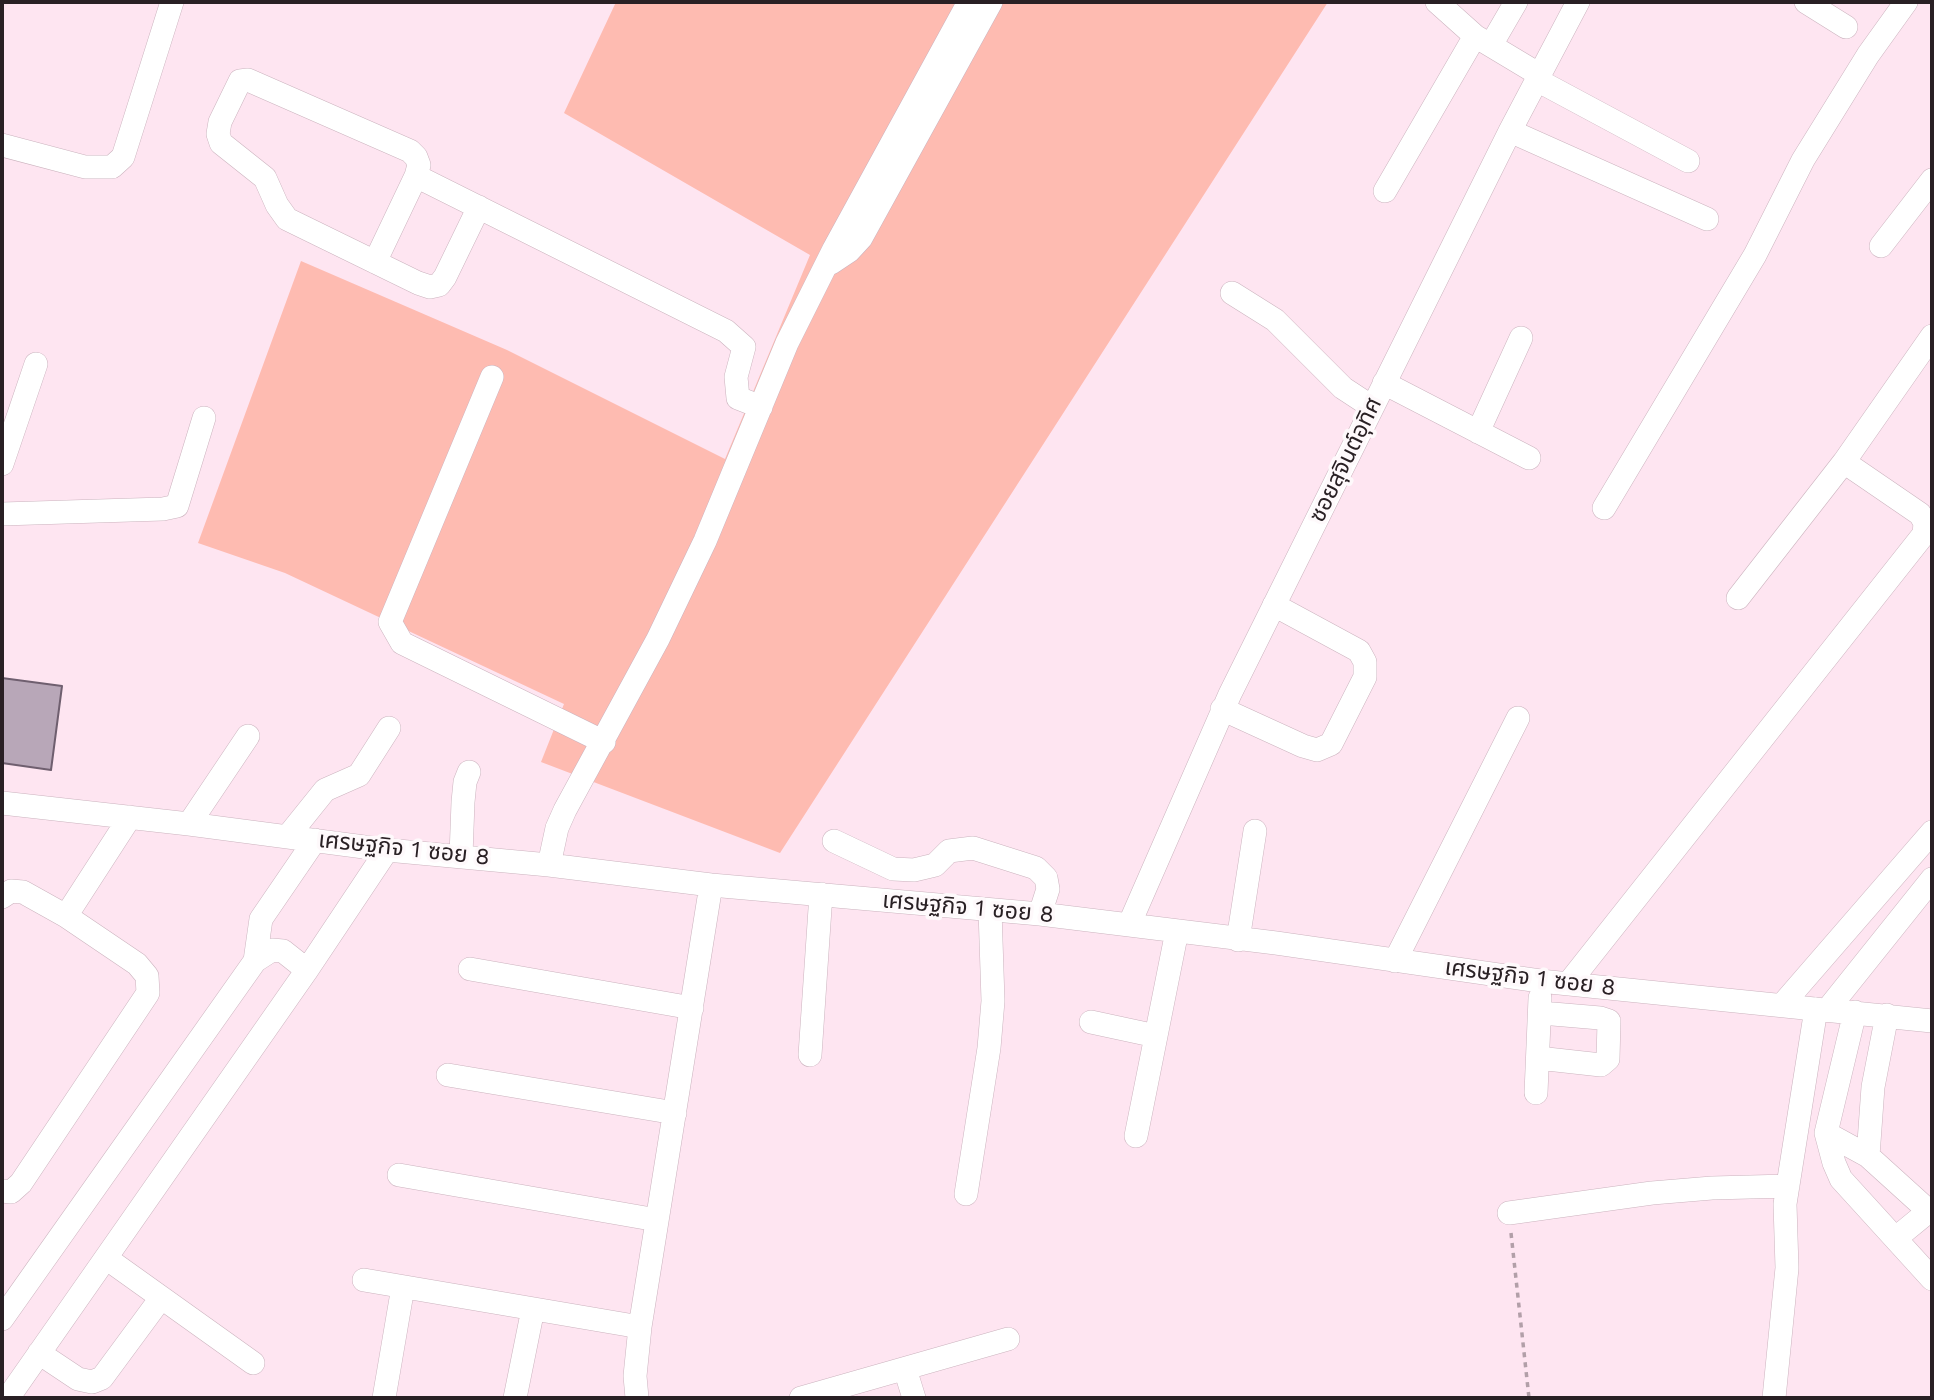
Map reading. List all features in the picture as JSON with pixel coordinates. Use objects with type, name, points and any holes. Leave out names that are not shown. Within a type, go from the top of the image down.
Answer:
[{"type":"street","points":[[2,145],[85,167],[112,167],[123,157],[172,2]]},
{"type":"street","points":[[549,865],[557,828],[565,810],[658,639],[705,541],[787,343],[825,267],[969,2]]},
{"type":"street","points":[[825,267],[849,251],[860,238],[991,2]]},
{"type":"street","points":[[1437,2],[1483,40],[1538,77],[1688,161]]},
{"type":"street","points":[[1385,191],[1483,40],[1516,2]]},
{"type":"street","name":"ซอยสุจินต์อุทิศ","points":[[1129,925],[1223,709],[1510,131],[1578,2]]},
{"type":"street","points":[[1806,2],[1846,27]]},
{"type":"street","points":[[1604,508],[1755,255],[1803,160],[1868,55],[1906,2]]},
{"type":"street","points":[[375,262],[416,176],[419,165],[416,157],[410,151],[248,80],[240,81],[220,122],[218,134],[221,143],[265,178],[277,205],[287,219],[418,284],[430,287],[439,285],[445,277],[480,207]]},
{"type":"street","points":[[1510,131],[1707,219]]},
{"type":"street","points":[[416,176],[726,331],[744,348],[736,377],[738,398],[761,407]]},
{"type":"street","points":[[1881,246],[1932,180]]},
{"type":"street","points":[[1232,293],[1275,320],[1343,388],[1372,407]]},
{"type":"street","points":[[1738,598],[1844,462],[1932,337]]},
{"type":"street","points":[[1478,432],[1521,338]]},
{"type":"street","points":[[2,464],[10,411],[36,364]]},
{"type":"street","points":[[492,377],[390,622],[402,643],[604,742]]},
{"type":"street","points":[[1384,383],[1529,458]]},
{"type":"street","points":[[2,514],[163,509],[177,506],[204,418]]},
{"type":"street","points":[[1568,984],[1924,534],[1926,523],[1920,514],[1844,462]]},
{"type":"street","points":[[1223,709],[1303,746],[1317,750],[1331,744],[1364,677],[1365,662],[1359,652],[1274,606]]},
{"type":"street","points":[[1395,961],[1518,718]]},
{"type":"street","points":[[288,836],[325,790],[359,775],[389,727]]},
{"type":"street","points":[[189,824],[248,736]]},
{"type":"street","points":[[461,856],[463,802],[469,772]]},
{"type":"street","name":"เศรษฐกิจ 1 ซอย 8","points":[[2,803],[387,850],[549,865],[711,885],[1040,914],[1540,981],[1932,1021]]},
{"type":"street","points":[[65,916],[130,817]]},
{"type":"street","points":[[1238,940],[1255,831]]},
{"type":"street","points":[[1782,1005],[1932,832]]},
{"type":"street","points":[[255,961],[261,919],[315,840]]},
{"type":"street","points":[[834,841],[894,869],[914,870],[935,864],[949,851],[973,848],[1036,868],[1046,878],[1048,889],[1040,914]]},
{"type":"street","points":[[8,1398],[307,970],[387,850]]},
{"type":"street","points":[[1774,1398],[1787,1268],[1785,1204],[1822,1009],[1932,879]]},
{"type":"street","points":[[637,1398],[635,1376],[640,1327],[711,885]]},
{"type":"street","points":[[2,897],[11,891],[23,892],[65,916],[137,964],[147,976],[148,993],[21,1183],[11,1192],[2,1191]]},
{"type":"street","points":[[810,1055],[821,894]]},
{"type":"street","points":[[966,1194],[989,1048],[993,1001],[990,910]]},
{"type":"street","points":[[1136,1136],[1177,931]]},
{"type":"street","points":[[2,1319],[255,961],[272,950],[283,951],[307,970]]},
{"type":"street","points":[[470,970],[692,1008]]},
{"type":"street","points":[[1536,1093],[1541,1013],[1540,981]]},
{"type":"street","points":[[1855,1012],[1826,1133],[1833,1163],[1841,1179],[1932,1279]]},
{"type":"street","points":[[1538,1058],[1601,1065],[1608,1059],[1609,1021],[1541,1013]]},
{"type":"street","points":[[1868,1156],[1873,1087],[1886,1015]]},
{"type":"street","points":[[1091,1022],[1156,1036]]},
{"type":"street","points":[[448,1076],[675,1113]]},
{"type":"street","points":[[1826,1133],[1868,1156],[1931,1212],[1896,1238]]},
{"type":"street","points":[[399,1175],[657,1220]]},
{"type":"street","points":[[1509,1213],[1652,1193],[1788,1186]]},
{"type":"street","points":[[106,1258],[253,1363]]},
{"type":"street","points":[[364,1280],[640,1327]]},
{"type":"street","points":[[384,1398],[403,1287]]},
{"type":"street","points":[[39,1353],[78,1379],[92,1382],[102,1378],[162,1297]]},
{"type":"street","points":[[515,1398],[533,1309]]},
{"type":"street","points":[[801,1398],[1008,1339]]},
{"type":"street","points":[[905,1369],[914,1398]]},
{"type":"path","points":[[1509,1213],[1529,1398]]},
{"type":"shaded area","points":[[616,2],[1328,2],[780,853],[541,762],[564,704],[285,573],[198,543],[301,261],[507,350],[725,459],[810,255],[564,113]]},
{"type":"building","points":[[2,678],[62,686],[51,770],[2,763]]}]
